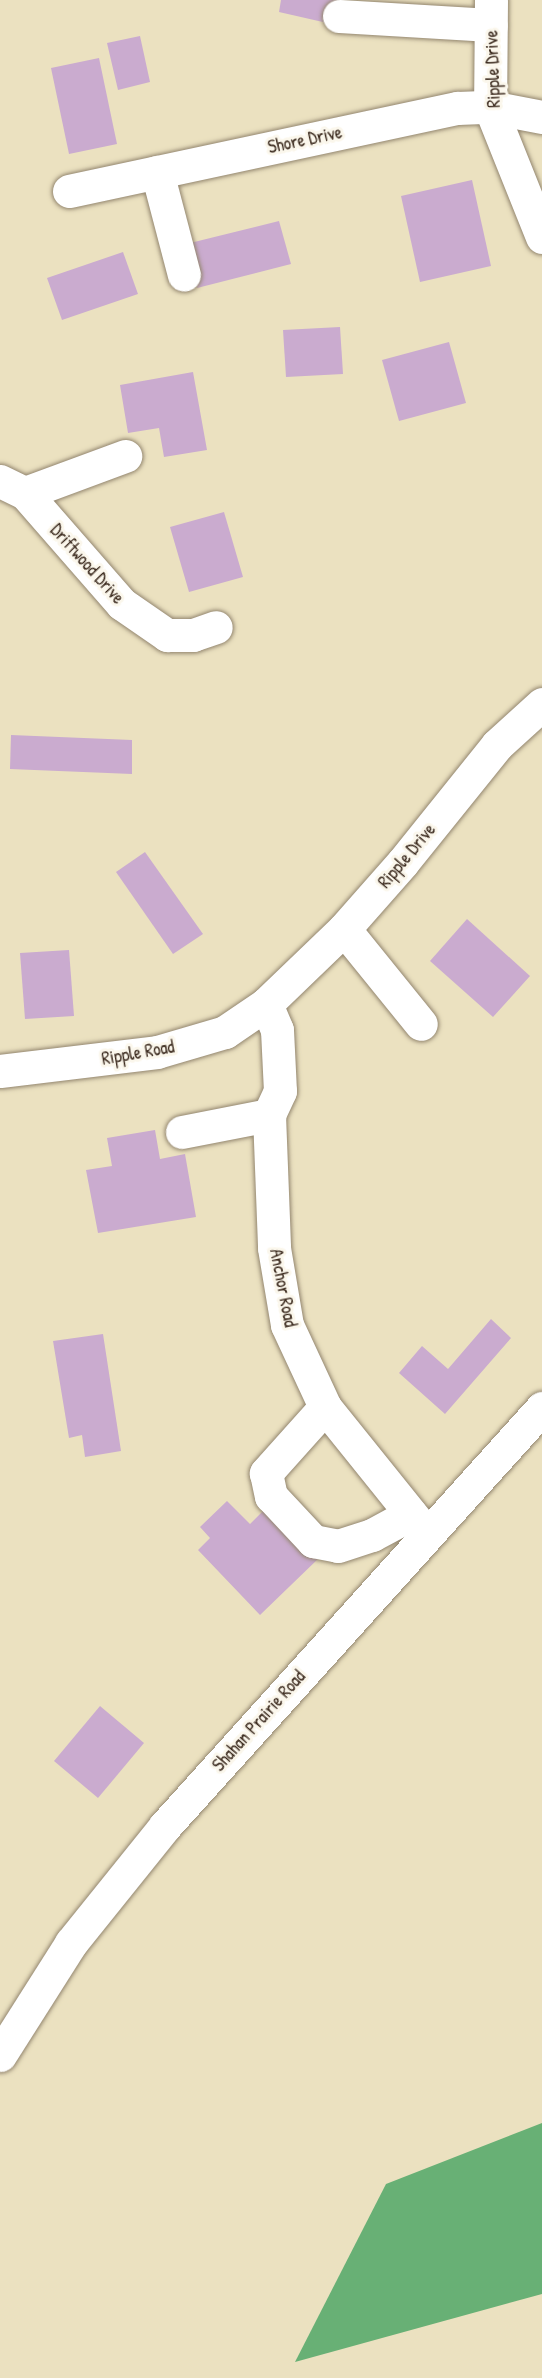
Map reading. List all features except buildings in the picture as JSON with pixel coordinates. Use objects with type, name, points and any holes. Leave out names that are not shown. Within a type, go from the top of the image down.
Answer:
[{"type":"street","points":[[339,16],[491,13]]},
{"type":"street","name":"Ripple Drive","points":[[491,13],[490,107],[542,237]]},
{"type":"street","name":"Shore Drive","points":[[69,192],[457,108],[490,107],[542,117]]},
{"type":"street","points":[[157,172],[184,275]]},
{"type":"street","points":[[12,487],[125,456]]},
{"type":"street","name":"Driftwood Drive","points":[[12,487],[122,604],[167,635],[193,635],[216,627]]},
{"type":"street","name":"Ripple Drive","points":[[266,1004],[344,928],[403,862],[497,745],[542,704]]},
{"type":"street","points":[[344,928],[421,1024]]},
{"type":"street","name":"Ripple Road","points":[[0,1071],[157,1052],[225,1032],[266,1004]]},
{"type":"street","name":"Anchor Road","points":[[266,1004],[277,1030],[280,1091],[269,1115],[274,1248],[287,1325],[325,1407],[419,1524]]},
{"type":"street","points":[[182,1132],[269,1115]]},
{"type":"street","points":[[325,1407],[266,1473],[271,1496],[313,1541],[338,1546],[419,1524]]},
{"type":"street","name":"Shahan Prairie Road","points":[[2,2047],[71,1943],[165,1826],[419,1524],[542,1408]]},
{"type":"green space","points":[[542,2123],[542,2294],[295,2362],[386,2184]]}]
